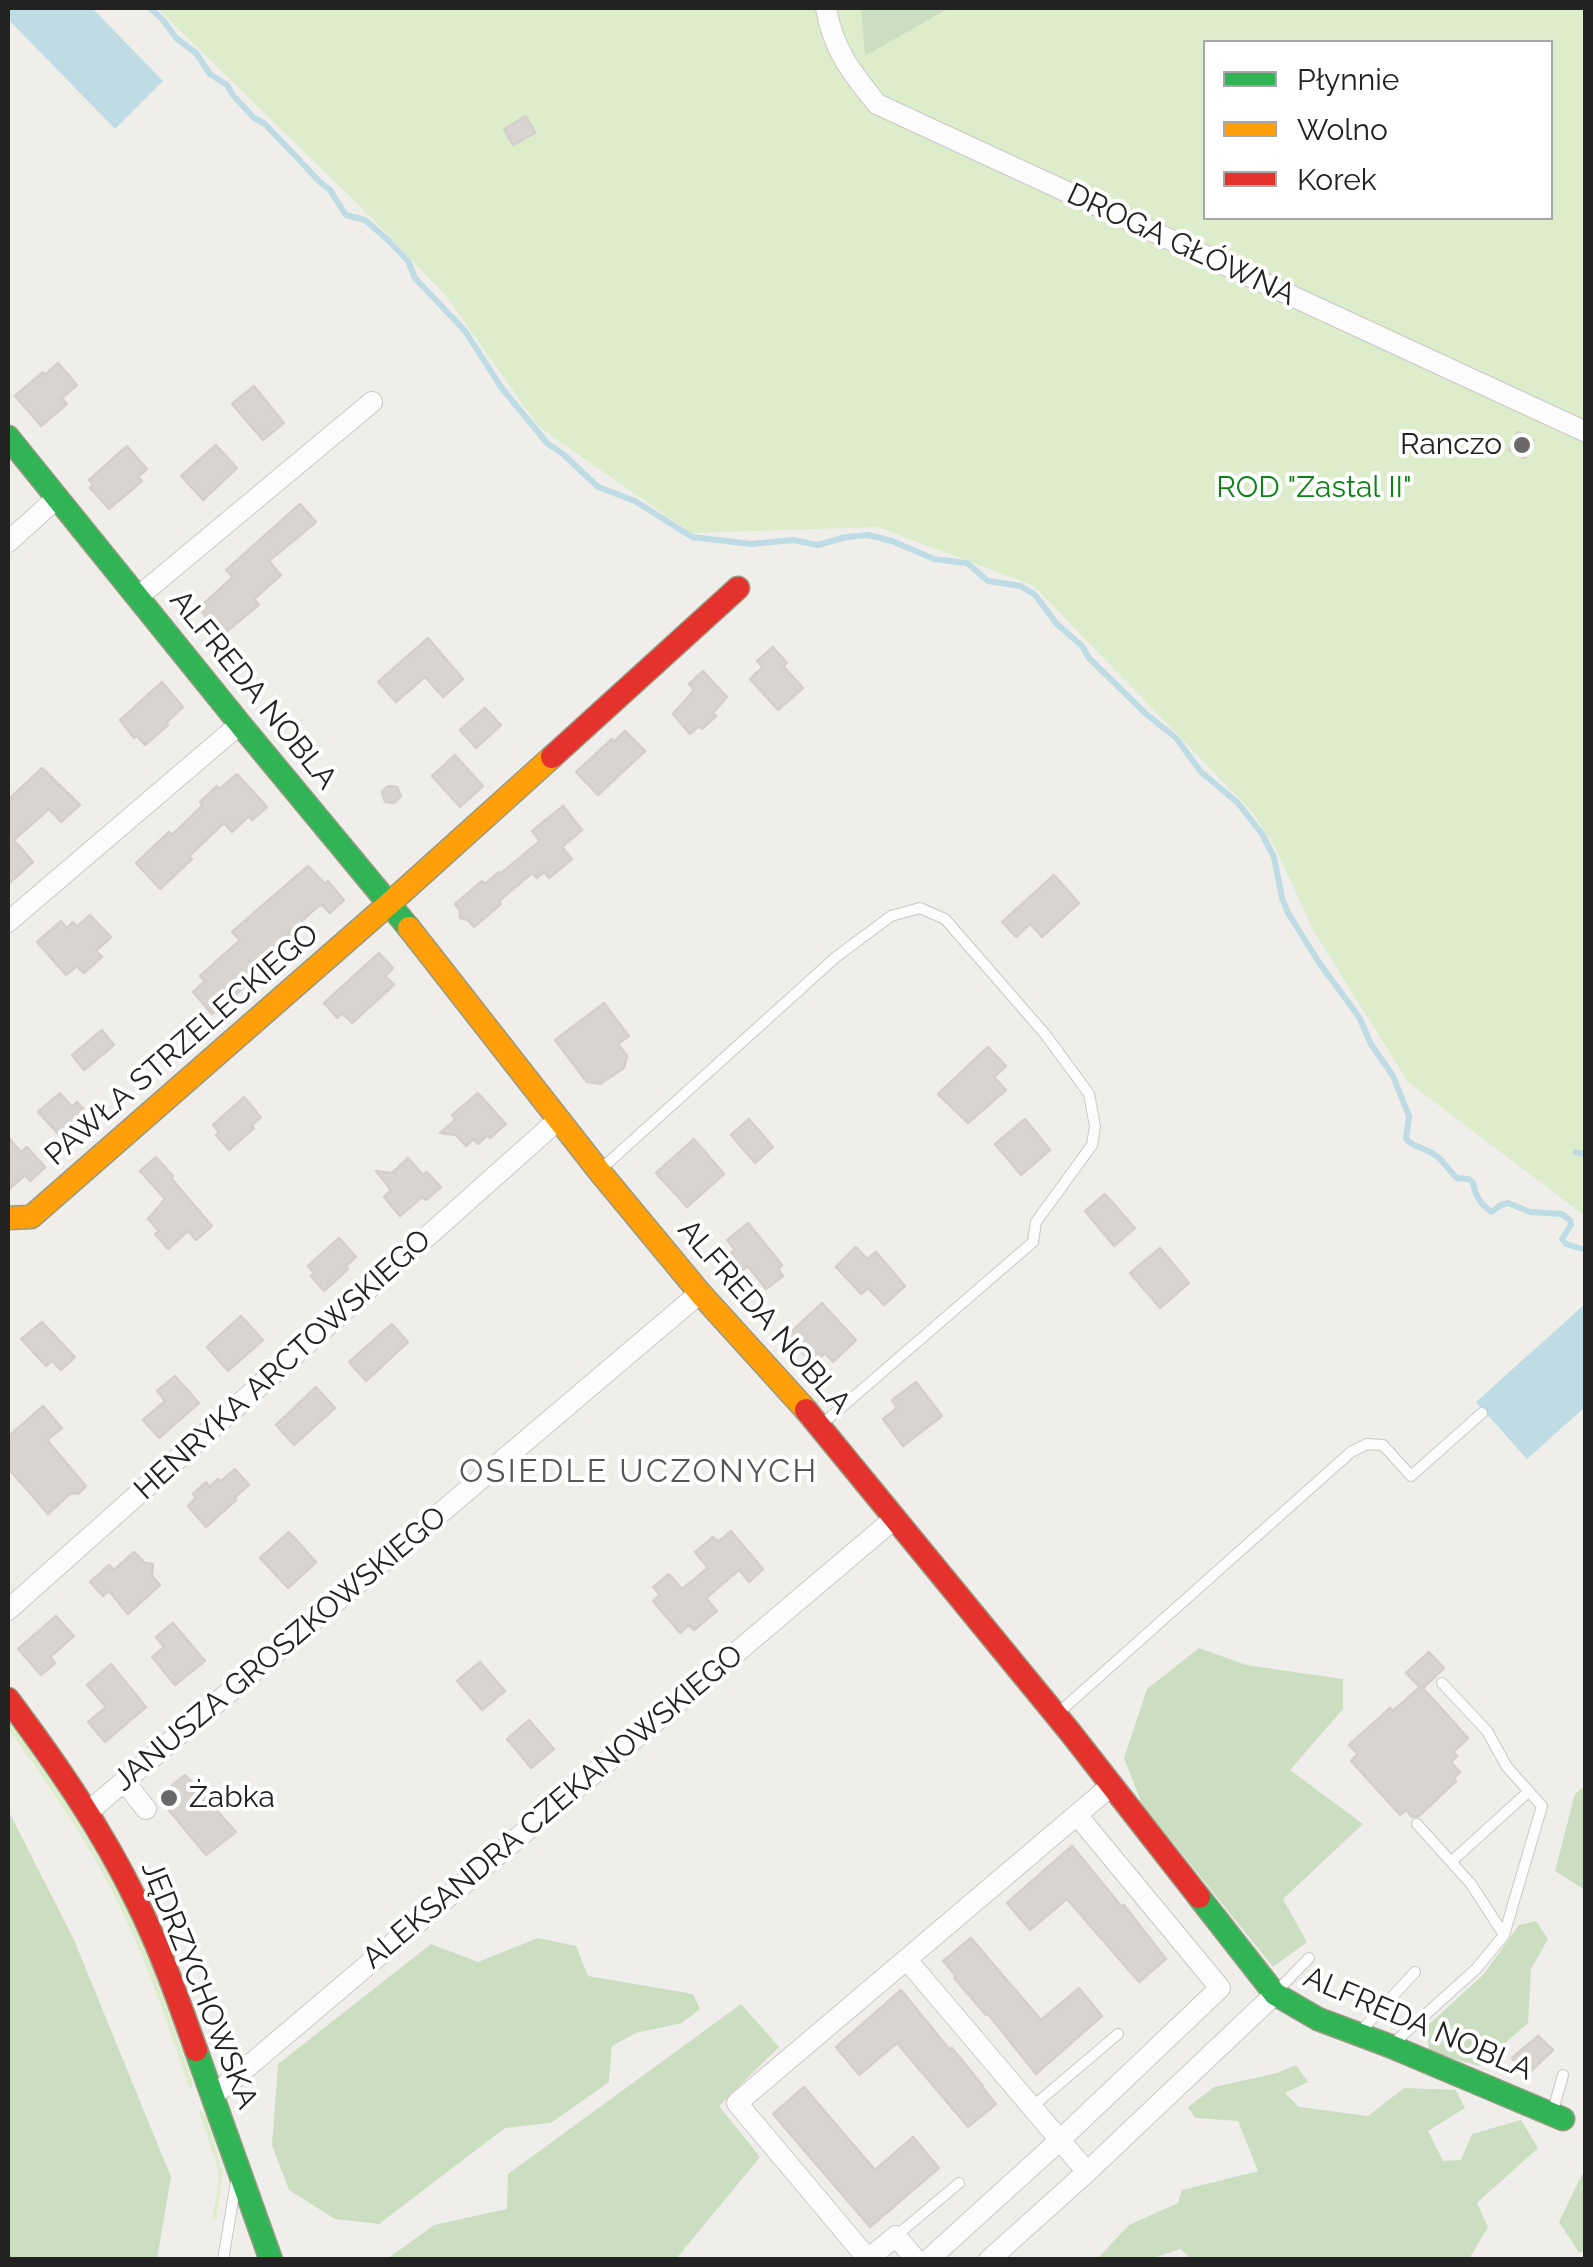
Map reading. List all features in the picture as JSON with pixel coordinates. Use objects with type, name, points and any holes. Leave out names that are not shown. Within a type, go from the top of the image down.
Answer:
[{"type":"street","name":"DROGA GŁÓWNA","points":[[826,8],[830,32],[851,73],[877,104],[1586,432]]},
{"type":"street","points":[[139,596],[372,402]]},
{"type":"street","name":"ALFREDA NOBLA","points":[[8,437],[390,903],[598,1171],[700,1293],[820,1426],[1112,1785],[1274,1994],[1318,2018],[1557,2117]]},
{"type":"street","points":[[8,542],[57,498]]},
{"type":"street","name":"PAWŁA STRZELECKIEGO","points":[[8,1218],[31,1217],[390,903],[738,588]]},
{"type":"street","points":[[8,922],[240,724]]},
{"type":"street","name":"HENRYKA ARCTOWSKIEGO","points":[[8,1610],[558,1120]]},
{"type":"street","name":"JANUSZA GROSZKOWSKIEGO","points":[[88,1811],[700,1293]]},
{"type":"street","name":"ALEKSANDRA CZEKANOWSKIEGO","points":[[213,2096],[894,1519]]},
{"type":"street","name":"JĘDRZYCHOWSKA","points":[[8,1698],[88,1811],[149,1924],[272,2260]]},
{"type":"street","points":[[124,1782],[146,1809]]},
{"type":"street","points":[[916,2260],[896,2236],[868,2259],[737,2103],[1112,1785]]},
{"type":"street","points":[[928,2260],[1220,1988],[1077,1814]]},
{"type":"street","points":[[906,1960],[1087,2172]]},
{"type":"street","points":[[989,2260],[1274,1994]]},
{"type":"lane","points":[[598,1171],[836,958],[891,916],[920,908],[945,919],[1045,1034],[1089,1094],[1095,1126],[1092,1145],[1036,1222],[1033,1242],[820,1426]]},
{"type":"lane","points":[[1055,1715],[1351,1452],[1367,1444],[1384,1445],[1411,1476],[1482,1412]]},
{"type":"lane","points":[[1390,2046],[1476,1970],[1504,1936],[1542,1806],[1508,1767],[1487,1731],[1442,1683]]},
{"type":"lane","points":[[1452,1862],[1528,1792]]},
{"type":"lane","points":[[1417,1824],[1471,1884],[1504,1936]]},
{"type":"lane","points":[[1274,1994],[1309,1958]]},
{"type":"lane","points":[[1358,2034],[1415,1972]]},
{"type":"lane","points":[[1031,2107],[1118,2034]]},
{"type":"lane","points":[[1557,2117],[1563,2074]]},
{"type":"lane","points":[[223,2260],[238,2166]]},
{"type":"lane","points":[[896,2236],[959,2183]]},
{"type":"green space","name":"ROD \"Zastal II\"","points":[[157,8],[1585,8],[1585,1216],[1408,1082],[1313,930],[1277,851],[1253,813],[1034,586],[878,527],[691,533],[539,427],[446,296],[369,215]]},
{"type":"green space","points":[[861,8],[949,8],[865,56]]},
{"type":"green space","points":[[1199,1648],[1246,1665],[1343,1679],[1343,1709],[1290,1770],[1363,1824],[1283,1899],[1307,1942],[1273,1967],[1142,1804],[1124,1758],[1147,1689]]},
{"type":"green space","points":[[8,1721],[80,1825],[125,1907],[173,2026],[192,2080],[190,2090],[121,1908],[73,1823],[8,1729]]},
{"type":"green space","points":[[1585,1786],[1585,1890],[1555,1871],[1575,1794]]},
{"type":"green space","points":[[8,1810],[74,1940],[171,2177],[157,2259],[8,2259]]},
{"type":"green space","points":[[1536,1921],[1548,1939],[1531,1969],[1528,2023],[1479,2066],[1429,2052],[1427,2026],[1483,1975],[1519,1925]]},
{"type":"green space","points":[[538,1938],[576,1946],[588,1976],[693,1994],[700,2009],[682,2023],[636,2033],[612,2046],[609,2082],[551,2123],[505,2128],[379,2224],[335,2219],[289,2190],[272,2145],[278,2064],[431,1944],[478,1962]]},
{"type":"green space","points":[[741,2004],[779,2047],[719,2106],[760,2157],[676,2259],[387,2259],[434,2225],[507,2209],[508,2174]]},
{"type":"green space","points":[[1296,2065],[1308,2082],[1285,2093],[1299,2107],[1368,2116],[1404,2088],[1456,2090],[1465,2108],[1428,2131],[1443,2161],[1461,2160],[1472,2134],[1521,2120],[1538,2148],[1477,2203],[1488,2227],[1469,2259],[1193,2260],[1180,2249],[1150,2259],[1097,2259],[1129,2225],[1178,2203],[1182,2190],[1258,2171],[1238,2121],[1195,2118],[1188,2107],[1214,2087]]},
{"type":"green space","points":[[200,2110],[206,2117],[223,2172],[216,2220],[212,2219],[218,2169]]},
{"type":"green space","points":[[1585,2168],[1585,2251],[1579,2253],[1559,2222]]},
{"type":"water","points":[[8,8],[92,8],[163,81],[115,129],[8,19]]},
{"type":"water","points":[[1585,1304],[1585,1407],[1527,1459],[1476,1402]]},
{"type":"building","points":[[526,116],[535,133],[513,145],[504,129]]},
{"type":"building","points":[[58,363],[77,385],[62,398],[67,404],[41,426],[15,396]]},
{"type":"building","points":[[254,386],[284,423],[263,440],[232,404]]},
{"type":"building","name":"Ranczo","points":[[1518,432],[1534,440],[1525,458],[1509,450]]},
{"type":"building","points":[[216,445],[237,468],[203,500],[181,476]]},
{"type":"building","points":[[127,446],[147,469],[138,477],[142,481],[109,509],[90,488],[93,485],[89,480]]},
{"type":"building","points":[[300,504],[316,522],[269,561],[281,575],[254,599],[259,605],[221,636],[199,608],[233,577],[226,570]]},
{"type":"building","points":[[428,638],[463,679],[443,697],[425,677],[396,702],[378,682]]},
{"type":"building","points":[[773,647],[787,663],[783,666],[803,688],[778,710],[750,679],[763,667],[757,661]]},
{"type":"building","points":[[703,671],[727,697],[713,713],[716,716],[690,734],[673,714],[694,690],[689,684]]},
{"type":"building","points":[[162,682],[183,707],[145,745],[120,720]]},
{"type":"building","points":[[485,708],[501,725],[476,748],[460,730]]},
{"type":"building","points":[[625,731],[645,751],[598,795],[576,772]]},
{"type":"building","points":[[455,755],[483,786],[460,807],[432,776]]},
{"type":"building","points":[[42,768],[80,805],[61,822],[49,809],[14,840],[33,862],[8,884],[8,800]]},
{"type":"building","points":[[237,774],[267,807],[252,820],[249,816],[232,832],[224,823],[160,889],[136,863],[169,832],[172,835],[217,786],[219,789]]},
{"type":"building","points":[[388,786],[397,787],[401,796],[394,803],[385,802],[382,792]]},
{"type":"building","points":[[563,806],[582,830],[562,847],[572,859],[549,878],[544,872],[537,878],[532,873],[474,927],[460,918],[455,904],[540,841],[532,831]]},
{"type":"building","points":[[308,866],[344,900],[330,913],[322,905],[316,908],[288,933],[293,938],[245,981],[248,984],[212,1014],[193,992],[205,981],[200,976],[240,940],[232,932]]},
{"type":"building","points":[[1054,875],[1079,903],[1042,937],[1030,924],[1016,937],[1002,922]]},
{"type":"building","points":[[90,915],[111,937],[96,951],[102,957],[84,973],[77,966],[66,975],[37,942],[61,921],[67,928],[73,922],[77,927]]},
{"type":"building","points":[[379,953],[393,968],[385,976],[394,985],[352,1023],[342,1013],[337,1018],[324,1003]]},
{"type":"building","points":[[604,1003],[629,1036],[618,1044],[627,1056],[624,1068],[600,1084],[587,1082],[555,1040]]},
{"type":"building","points":[[102,1030],[114,1045],[84,1070],[72,1055]]},
{"type":"building","points":[[988,1047],[1006,1066],[994,1077],[1006,1090],[968,1123],[938,1094]]},
{"type":"building","points":[[60,1093],[72,1107],[77,1102],[96,1122],[81,1136],[75,1130],[64,1140],[38,1112]]},
{"type":"building","points":[[478,1093],[506,1124],[490,1138],[488,1135],[478,1144],[473,1139],[466,1146],[456,1135],[440,1133],[456,1119],[452,1115]]},
{"type":"building","points":[[244,1097],[261,1117],[229,1150],[213,1125]]},
{"type":"building","points":[[749,1119],[773,1147],[755,1163],[731,1135]]},
{"type":"building","points":[[1025,1119],[1050,1150],[1021,1175],[995,1144]]},
{"type":"building","points":[[8,1137],[21,1152],[27,1147],[45,1167],[30,1181],[25,1175],[8,1190]]},
{"type":"building","points":[[694,1139],[724,1174],[687,1207],[656,1173]]},
{"type":"building","points":[[156,1157],[212,1226],[196,1240],[188,1231],[168,1249],[148,1219],[165,1199],[140,1171]]},
{"type":"building","points":[[408,1158],[441,1187],[400,1216],[384,1197],[391,1190],[376,1171],[392,1173]]},
{"type":"building","points":[[1105,1194],[1135,1228],[1114,1246],[1085,1211]]},
{"type":"building","points":[[748,1223],[782,1265],[778,1269],[783,1276],[766,1289],[748,1266],[740,1272],[727,1256],[735,1250],[727,1240]]},
{"type":"building","points":[[339,1238],[356,1257],[324,1291],[308,1266]]},
{"type":"building","points":[[856,1247],[867,1259],[876,1252],[905,1286],[884,1305],[868,1288],[861,1294],[836,1267]]},
{"type":"building","points":[[1160,1248],[1189,1283],[1160,1308],[1130,1273]]},
{"type":"building","points":[[822,1303],[856,1340],[833,1362],[825,1353],[813,1364],[787,1336]]},
{"type":"building","points":[[241,1316],[263,1340],[228,1371],[207,1347]]},
{"type":"building","points":[[42,1322],[75,1357],[61,1370],[52,1361],[46,1366],[21,1339]]},
{"type":"building","points":[[392,1324],[408,1342],[366,1381],[349,1362]]},
{"type":"building","points":[[175,1376],[199,1403],[159,1438],[143,1420],[165,1401],[157,1391]]},
{"type":"building","points":[[916,1382],[942,1416],[903,1446],[883,1419],[897,1408],[892,1400]]},
{"type":"building","points":[[316,1387],[335,1408],[294,1445],[276,1425]]},
{"type":"building","points":[[43,1406],[62,1428],[47,1440],[86,1486],[78,1494],[71,1493],[48,1514],[8,1468],[8,1437]]},
{"type":"building","points":[[235,1469],[249,1485],[206,1527],[188,1506],[196,1498],[193,1494],[206,1482],[209,1487]]},
{"type":"building","points":[[731,1531],[763,1569],[749,1582],[739,1570],[706,1598],[717,1611],[694,1630],[689,1625],[680,1633],[653,1601],[660,1595],[653,1587],[669,1574],[682,1589],[708,1568],[695,1552],[713,1537],[718,1542]]},
{"type":"building","points":[[289,1532],[316,1562],[288,1588],[260,1558]]},
{"type":"building","points":[[134,1552],[145,1563],[153,1564],[152,1576],[160,1585],[128,1614],[109,1591],[103,1596],[90,1582],[109,1565],[114,1570]]},
{"type":"building","points":[[56,1616],[74,1636],[50,1657],[55,1663],[41,1675],[18,1649]]},
{"type":"building","points":[[173,1623],[205,1661],[175,1685],[152,1657],[164,1647],[156,1637]]},
{"type":"building","points":[[1429,1652],[1444,1668],[1423,1688],[1468,1738],[1453,1752],[1457,1756],[1451,1762],[1460,1772],[1454,1778],[1456,1781],[1419,1816],[1412,1817],[1406,1810],[1400,1815],[1351,1761],[1358,1754],[1349,1745],[1420,1687],[1406,1673]]},
{"type":"building","points":[[480,1662],[505,1691],[482,1710],[457,1681]]},
{"type":"building","points":[[111,1664],[146,1707],[105,1742],[88,1722],[106,1707],[87,1685]]},
{"type":"building","points":[[529,1720],[554,1749],[531,1768],[507,1739]]},
{"type":"building","points":[[185,1775],[236,1832],[206,1855],[158,1797]]},
{"type":"building","points":[[1072,1846],[1166,1959],[1139,1982],[1067,1899],[1030,1930],[1007,1903]]},
{"type":"building","points":[[971,1938],[1041,2020],[1079,1988],[1102,2016],[1036,2074],[943,1961]]},
{"type":"building","points":[[901,1990],[996,2104],[968,2127],[897,2043],[859,2075],[836,2047]]},
{"type":"building","points":[[1538,2036],[1553,2050],[1528,2074],[1512,2058]]},
{"type":"building","points":[[804,2087],[875,2170],[913,2137],[939,2168],[870,2227],[773,2114]]},
{"type":"waterway","points":[[150,8],[176,38],[196,53],[210,74],[227,85],[254,118],[265,124],[330,190],[346,215],[365,220],[408,261],[415,278],[465,331],[501,387],[547,443],[598,487],[635,501],[692,537],[751,544],[793,540],[818,545],[868,535],[934,559],[967,563],[988,581],[1021,586],[1035,595],[1089,658],[1176,738],[1201,772],[1238,803],[1262,834],[1274,857],[1288,913],[1359,1017],[1371,1044],[1393,1076],[1409,1116],[1406,1139],[1438,1157],[1457,1178],[1469,1179],[1491,1212],[1508,1203],[1530,1212],[1562,1214],[1571,1225],[1562,1239],[1586,1250]]},
{"type":"waterway","points":[[1576,1152],[1586,1155]]},
{"type":"traffic: fast","points":[[8,437],[409,928]]},
{"type":"traffic: fast","points":[[1199,1897],[1275,1994],[1318,2019],[1563,2119]]},
{"type":"traffic: fast","points":[[196,2050],[271,2260]]},
{"type":"traffic: slow","points":[[8,1218],[31,1217],[552,757]]},
{"type":"traffic: slow","points":[[409,928],[599,1171],[700,1293],[806,1410]]},
{"type":"traffic: jam","points":[[552,757],[738,588]]},
{"type":"traffic: jam","points":[[806,1410],[1070,1732],[1199,1897]]},
{"type":"traffic: jam","points":[[8,1699],[77,1797],[122,1873],[161,1955],[196,2050]]},
{"type":"place","name":"Ranczo","points":[[1522,445]]},
{"type":"place","name":"Żabka","points":[[169,1798]]},
{"type":"district","name":"OSIEDLE UCZONYCH","points":[[639,1472]]}]
